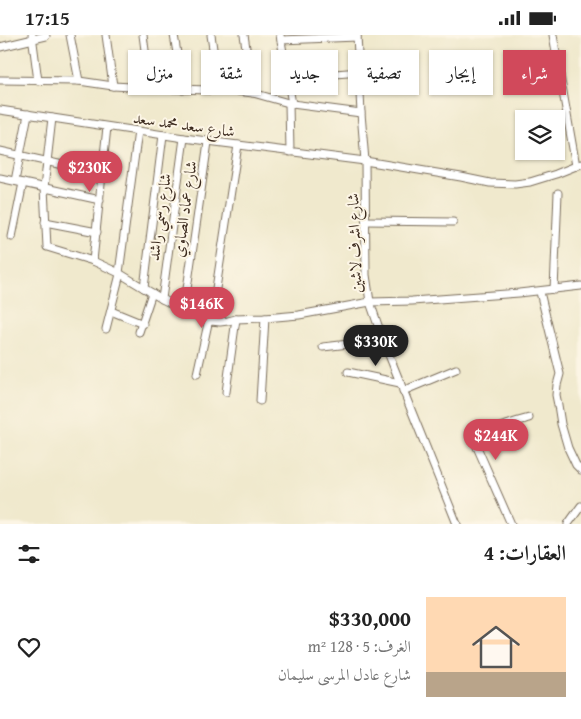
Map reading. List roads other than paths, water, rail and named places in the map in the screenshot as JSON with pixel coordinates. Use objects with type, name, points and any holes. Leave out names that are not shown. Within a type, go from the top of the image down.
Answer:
[{"type":"street","points":[[70,35],[79,81]]},
{"type":"street","points":[[106,35],[113,86]]},
{"type":"street","points":[[143,35],[145,50]]},
{"type":"street","points":[[174,35],[176,50]]},
{"type":"street","points":[[211,35],[213,50]]},
{"type":"street","points":[[244,35],[246,50]]},
{"type":"street","points":[[553,35],[578,165]]},
{"type":"street","points":[[0,47],[33,37],[46,36]]},
{"type":"street","points":[[281,38],[357,36]]},
{"type":"street","name":"شارع اشرف لاشين","points":[[357,36],[358,50]]},
{"type":"street","points":[[33,37],[38,81]]},
{"type":"street","points":[[0,80],[79,81],[128,87]]},
{"type":"street","points":[[260,95],[290,103],[361,113]]},
{"type":"street","points":[[289,95],[290,152]]},
{"type":"street","name":"شارع اشرف لاشين","points":[[360,95],[365,161],[366,275],[370,302],[383,340],[457,524]]},
{"type":"street","name":"شارع سعد محمد سعد","points":[[0,110],[184,139],[365,161],[490,183],[515,185],[530,182],[578,165]]},
{"type":"street","points":[[12,237],[19,182],[20,155],[28,114]]},
{"type":"street","points":[[52,118],[44,188],[46,245],[49,248],[93,261],[120,274],[162,299],[210,320],[220,322],[236,319],[298,315],[370,302],[540,292],[581,286]]},
{"type":"street","points":[[93,261],[107,127]]},
{"type":"street","points":[[106,329],[120,274],[138,131]]},
{"type":"street","points":[[144,288],[163,135]]},
{"type":"street","name":"شارع رسمي راشد","points":[[162,299],[184,139]]},
{"type":"street","name":"شارع عماد الصاوي","points":[[184,310],[208,141]]},
{"type":"street","points":[[197,374],[210,320],[238,145]]},
{"type":"street","points":[[0,151],[103,173]]},
{"type":"street","points":[[0,178],[100,200]]},
{"type":"street","points":[[554,290],[558,193]]},
{"type":"street","points":[[366,221],[453,222]]},
{"type":"street","points":[[45,222],[97,232]]},
{"type":"street","points":[[540,292],[560,374],[556,395],[561,425],[568,448],[576,465],[581,470]]},
{"type":"street","points":[[139,332],[152,293]]},
{"type":"street","points":[[111,311],[143,324]]},
{"type":"street","points":[[260,401],[265,318]]},
{"type":"street","points":[[226,392],[236,319]]},
{"type":"street","points":[[322,347],[383,340]]},
{"type":"street","points":[[403,391],[456,369]]},
{"type":"street","points":[[348,372],[400,383]]},
{"type":"street","points":[[511,524],[477,447],[477,442],[486,435],[528,418]]},
{"type":"street","points":[[568,524],[581,506]]}]
